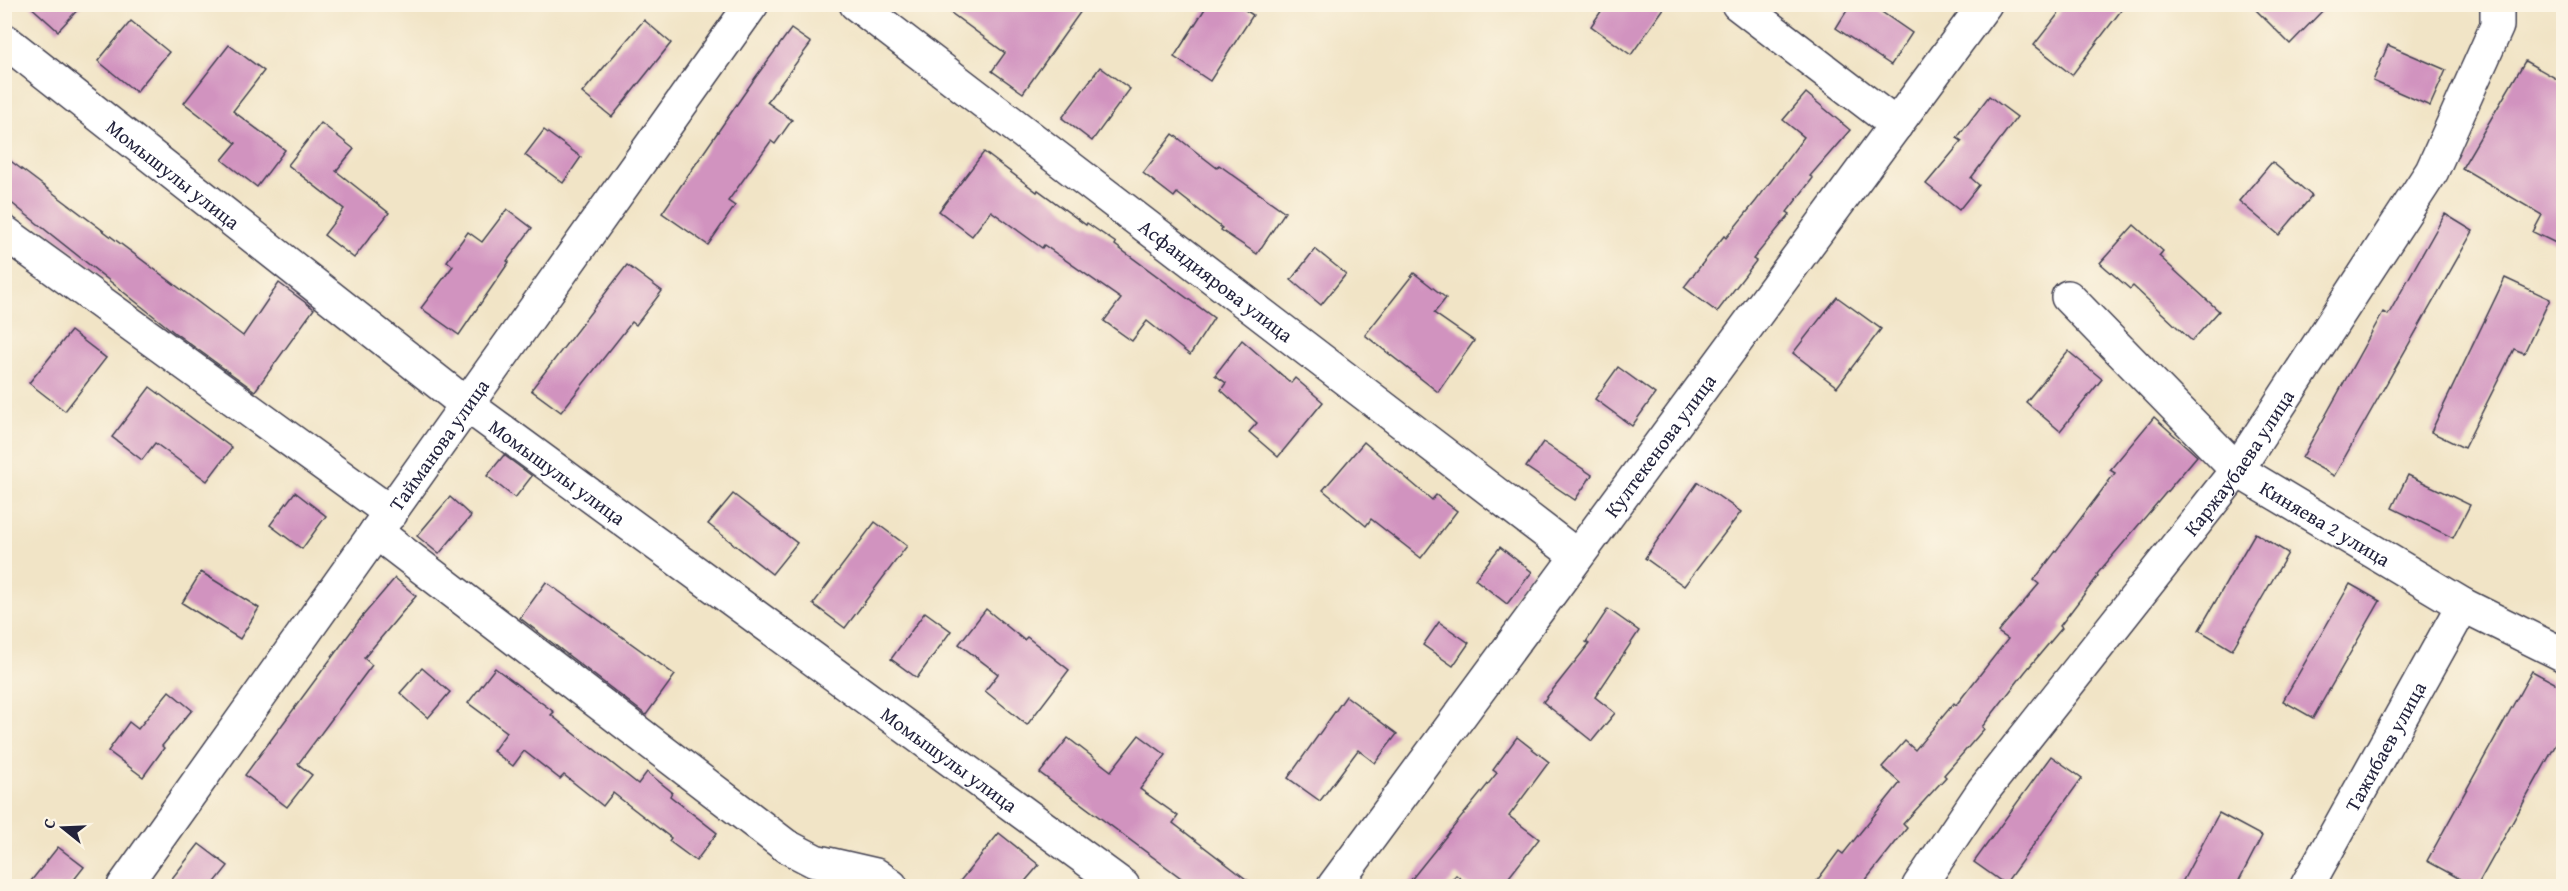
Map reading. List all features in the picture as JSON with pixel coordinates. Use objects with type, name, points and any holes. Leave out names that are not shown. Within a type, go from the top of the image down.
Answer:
[{"type":"street","name":"Тайманова улица","points":[[124,886],[752,4]]},
{"type":"street","name":"Асфандиярова улица","points":[[856,4],[1577,556]]},
{"type":"street","points":[[1738,4],[1896,125]]},
{"type":"street","name":"Култекенова улица","points":[[1334,886],[1985,4]]},
{"type":"street","name":"Каржаубаева улица","points":[[1919,886],[1983,791],[2237,470],[2432,171],[2496,26],[2497,4]]},
{"type":"street","name":"Момышулы улица","points":[[4,40],[467,405],[1123,886]]},
{"type":"street","points":[[4,232],[383,522],[786,846],[815,861],[876,875],[891,886]]},
{"type":"street","name":"Киняева 2 улица","points":[[2068,297],[2237,470],[2463,605],[2564,655]]},
{"type":"street","name":"Тажибаев улица","points":[[2307,886],[2463,605]]},
{"type":"building","points":[[28,4],[83,4],[58,31]]},
{"type":"building","points":[[939,4],[1086,4],[1023,93],[992,71],[1005,53]]},
{"type":"building","points":[[1208,4],[1236,4],[1253,15],[1210,81],[1174,57]]},
{"type":"building","points":[[1606,4],[1667,4],[1631,55],[1591,26]]},
{"type":"building","points":[[1851,4],[1870,4],[1912,33],[1891,65],[1836,28]]},
{"type":"building","points":[[2066,4],[2126,4],[2072,75],[2034,45]]},
{"type":"building","points":[[2250,4],[2329,4],[2290,44]]},
{"type":"building","points":[[644,20],[671,43],[612,117],[582,93]]},
{"type":"building","points":[[131,21],[169,52],[136,92],[98,61]]},
{"type":"building","points":[[791,29],[811,43],[767,102],[792,120],[775,144],[771,141],[728,201],[735,206],[708,245],[662,213]]},
{"type":"building","points":[[229,45],[264,71],[233,111],[285,150],[257,187],[222,160],[236,143],[184,103]]},
{"type":"building","points":[[2388,45],[2446,70],[2430,106],[2373,81]]},
{"type":"building","points":[[2525,61],[2564,83],[2564,247],[2533,232],[2542,215],[2462,168]]},
{"type":"building","points":[[1100,67],[1130,89],[1092,141],[1062,118]]},
{"type":"building","points":[[1806,93],[1850,130],[1810,176],[1813,178],[1787,212],[1790,214],[1753,259],[1756,261],[1717,312],[1684,287],[1724,236],[1726,238],[1756,201],[1804,137],[1783,120]]},
{"type":"building","points":[[1989,96],[2017,117],[1971,178],[1979,185],[1959,210],[1926,184],[1962,141],[1957,138]]},
{"type":"building","points":[[321,123],[354,149],[336,171],[389,213],[354,258],[324,235],[344,209],[288,165]]},
{"type":"building","points":[[544,130],[581,157],[563,183],[525,155]]},
{"type":"building","points":[[1173,134],[1217,168],[1219,165],[1285,212],[1257,254],[1221,230],[1222,228],[1177,193],[1174,197],[1143,173]]},
{"type":"building","points":[[984,152],[1037,192],[1038,190],[1086,225],[1087,223],[1116,243],[1115,245],[1214,318],[1190,355],[1147,321],[1132,341],[1104,321],[1121,299],[1044,245],[1042,248],[991,211],[972,236],[939,211]]},
{"type":"building","points":[[4,156],[243,336],[279,283],[314,309],[255,391],[175,333],[4,197]]},
{"type":"building","points":[[2272,162],[2312,196],[2279,235],[2239,201]]},
{"type":"building","points":[[507,209],[532,228],[507,261],[509,262],[459,335],[421,308],[453,266],[447,261],[468,232],[482,242]]},
{"type":"building","points":[[2445,214],[2473,231],[2334,476],[2302,458],[2383,312],[2388,315]]},
{"type":"building","points":[[2134,225],[2163,251],[2159,256],[2219,311],[2192,341],[2133,286],[2130,289],[2100,263]]},
{"type":"building","points":[[1315,249],[1346,274],[1321,305],[1291,280]]},
{"type":"building","points":[[627,265],[662,291],[636,325],[632,322],[561,412],[531,390]]},
{"type":"building","points":[[1414,273],[1446,298],[1434,313],[1474,341],[1438,392],[1365,335]]},
{"type":"building","points":[[2505,278],[2550,299],[2524,353],[2514,349],[2464,448],[2431,432]]},
{"type":"building","points":[[1837,297],[1881,329],[1837,387],[1793,353]]},
{"type":"building","points":[[71,331],[106,358],[65,411],[29,383]]},
{"type":"building","points":[[1242,340],[1291,383],[1295,378],[1323,402],[1278,457],[1249,432],[1257,423],[1221,390],[1226,383],[1215,375]]},
{"type":"building","points":[[2068,351],[2102,379],[2060,431],[2026,402]]},
{"type":"building","points":[[1618,367],[1655,394],[1632,426],[1595,399]]},
{"type":"building","points":[[150,387],[232,448],[207,481],[155,443],[142,460],[112,437]]},
{"type":"building","points":[[2154,417],[2197,456],[2097,574],[2098,576],[2060,626],[2062,628],[1982,727],[1984,729],[1944,775],[1946,777],[1903,824],[1907,828],[1861,886],[1813,886],[1839,851],[1843,854],[1900,783],[1882,767],[1905,741],[1915,750],[1954,703],[1956,705],[2008,639],[1998,632],[2039,584],[2034,580],[2115,473],[2110,470]]},
{"type":"building","points":[[1364,442],[1432,500],[1436,495],[1457,511],[1421,558],[1371,519],[1366,526],[1323,490]]},
{"type":"building","points":[[1543,442],[1592,475],[1575,500],[1526,467]]},
{"type":"building","points":[[504,455],[532,476],[515,498],[487,476]]},
{"type":"building","points":[[2408,475],[2470,505],[2453,538],[2392,508]]},
{"type":"building","points":[[1698,482],[1741,512],[1684,586],[1645,558]]},
{"type":"building","points":[[295,492],[326,516],[302,549],[270,525]]},
{"type":"building","points":[[733,494],[797,543],[772,574],[708,524]]},
{"type":"building","points":[[450,497],[471,516],[439,554],[417,536]]},
{"type":"building","points":[[875,522],[907,546],[845,628],[813,604]]},
{"type":"building","points":[[2255,533],[2288,553],[2232,650],[2199,630]]},
{"type":"building","points":[[1500,547],[1532,572],[1507,604],[1475,579]]},
{"type":"building","points":[[201,572],[259,608],[240,639],[182,603]]},
{"type":"building","points":[[395,578],[416,596],[364,658],[372,665],[298,764],[312,775],[287,807],[245,775],[361,618]]},
{"type":"building","points":[[546,582],[675,675],[646,715],[520,618]]},
{"type":"building","points":[[2350,584],[2380,601],[2313,718],[2283,701]]},
{"type":"building","points":[[986,609],[1024,640],[1027,637],[1069,670],[1027,725],[985,691],[998,674],[959,644]]},
{"type":"building","points":[[1608,609],[1639,631],[1595,697],[1615,713],[1592,741],[1543,702],[1589,644],[1586,642]]},
{"type":"building","points":[[925,612],[951,631],[917,678],[891,659]]},
{"type":"building","points":[[1439,622],[1469,643],[1453,666],[1423,645]]},
{"type":"building","points":[[422,668],[450,692],[428,718],[400,693]]},
{"type":"building","points":[[495,668],[554,712],[551,715],[638,784],[647,772],[672,792],[670,796],[717,833],[696,861],[669,841],[671,838],[613,793],[603,806],[564,775],[560,779],[524,751],[513,766],[493,751],[507,732],[468,703]]},
{"type":"building","points":[[2532,671],[2564,688],[2564,730],[2477,886],[2473,886],[2427,861]]},
{"type":"building","points":[[169,691],[192,710],[162,746],[164,748],[143,777],[108,751],[129,722],[138,729]]},
{"type":"building","points":[[1346,696],[1397,734],[1375,763],[1358,750],[1320,801],[1288,778]]},
{"type":"building","points":[[1139,735],[1166,755],[1140,789],[1178,816],[1173,823],[1255,886],[1192,886],[1040,773],[1068,738],[1111,771]]},
{"type":"building","points":[[1517,737],[1549,762],[1509,816],[1539,839],[1502,886],[1470,886],[1456,875],[1446,886],[1406,886],[1497,773],[1493,770]]},
{"type":"building","points":[[2051,756],[2082,778],[2005,884],[1974,862]]},
{"type":"building","points":[[2219,813],[2262,836],[2236,886],[2180,886]]},
{"type":"building","points":[[999,833],[1039,865],[1021,886],[956,886]]},
{"type":"building","points":[[199,844],[228,866],[212,886],[166,886]]},
{"type":"building","points":[[58,847],[84,867],[69,886],[27,886]]}]
